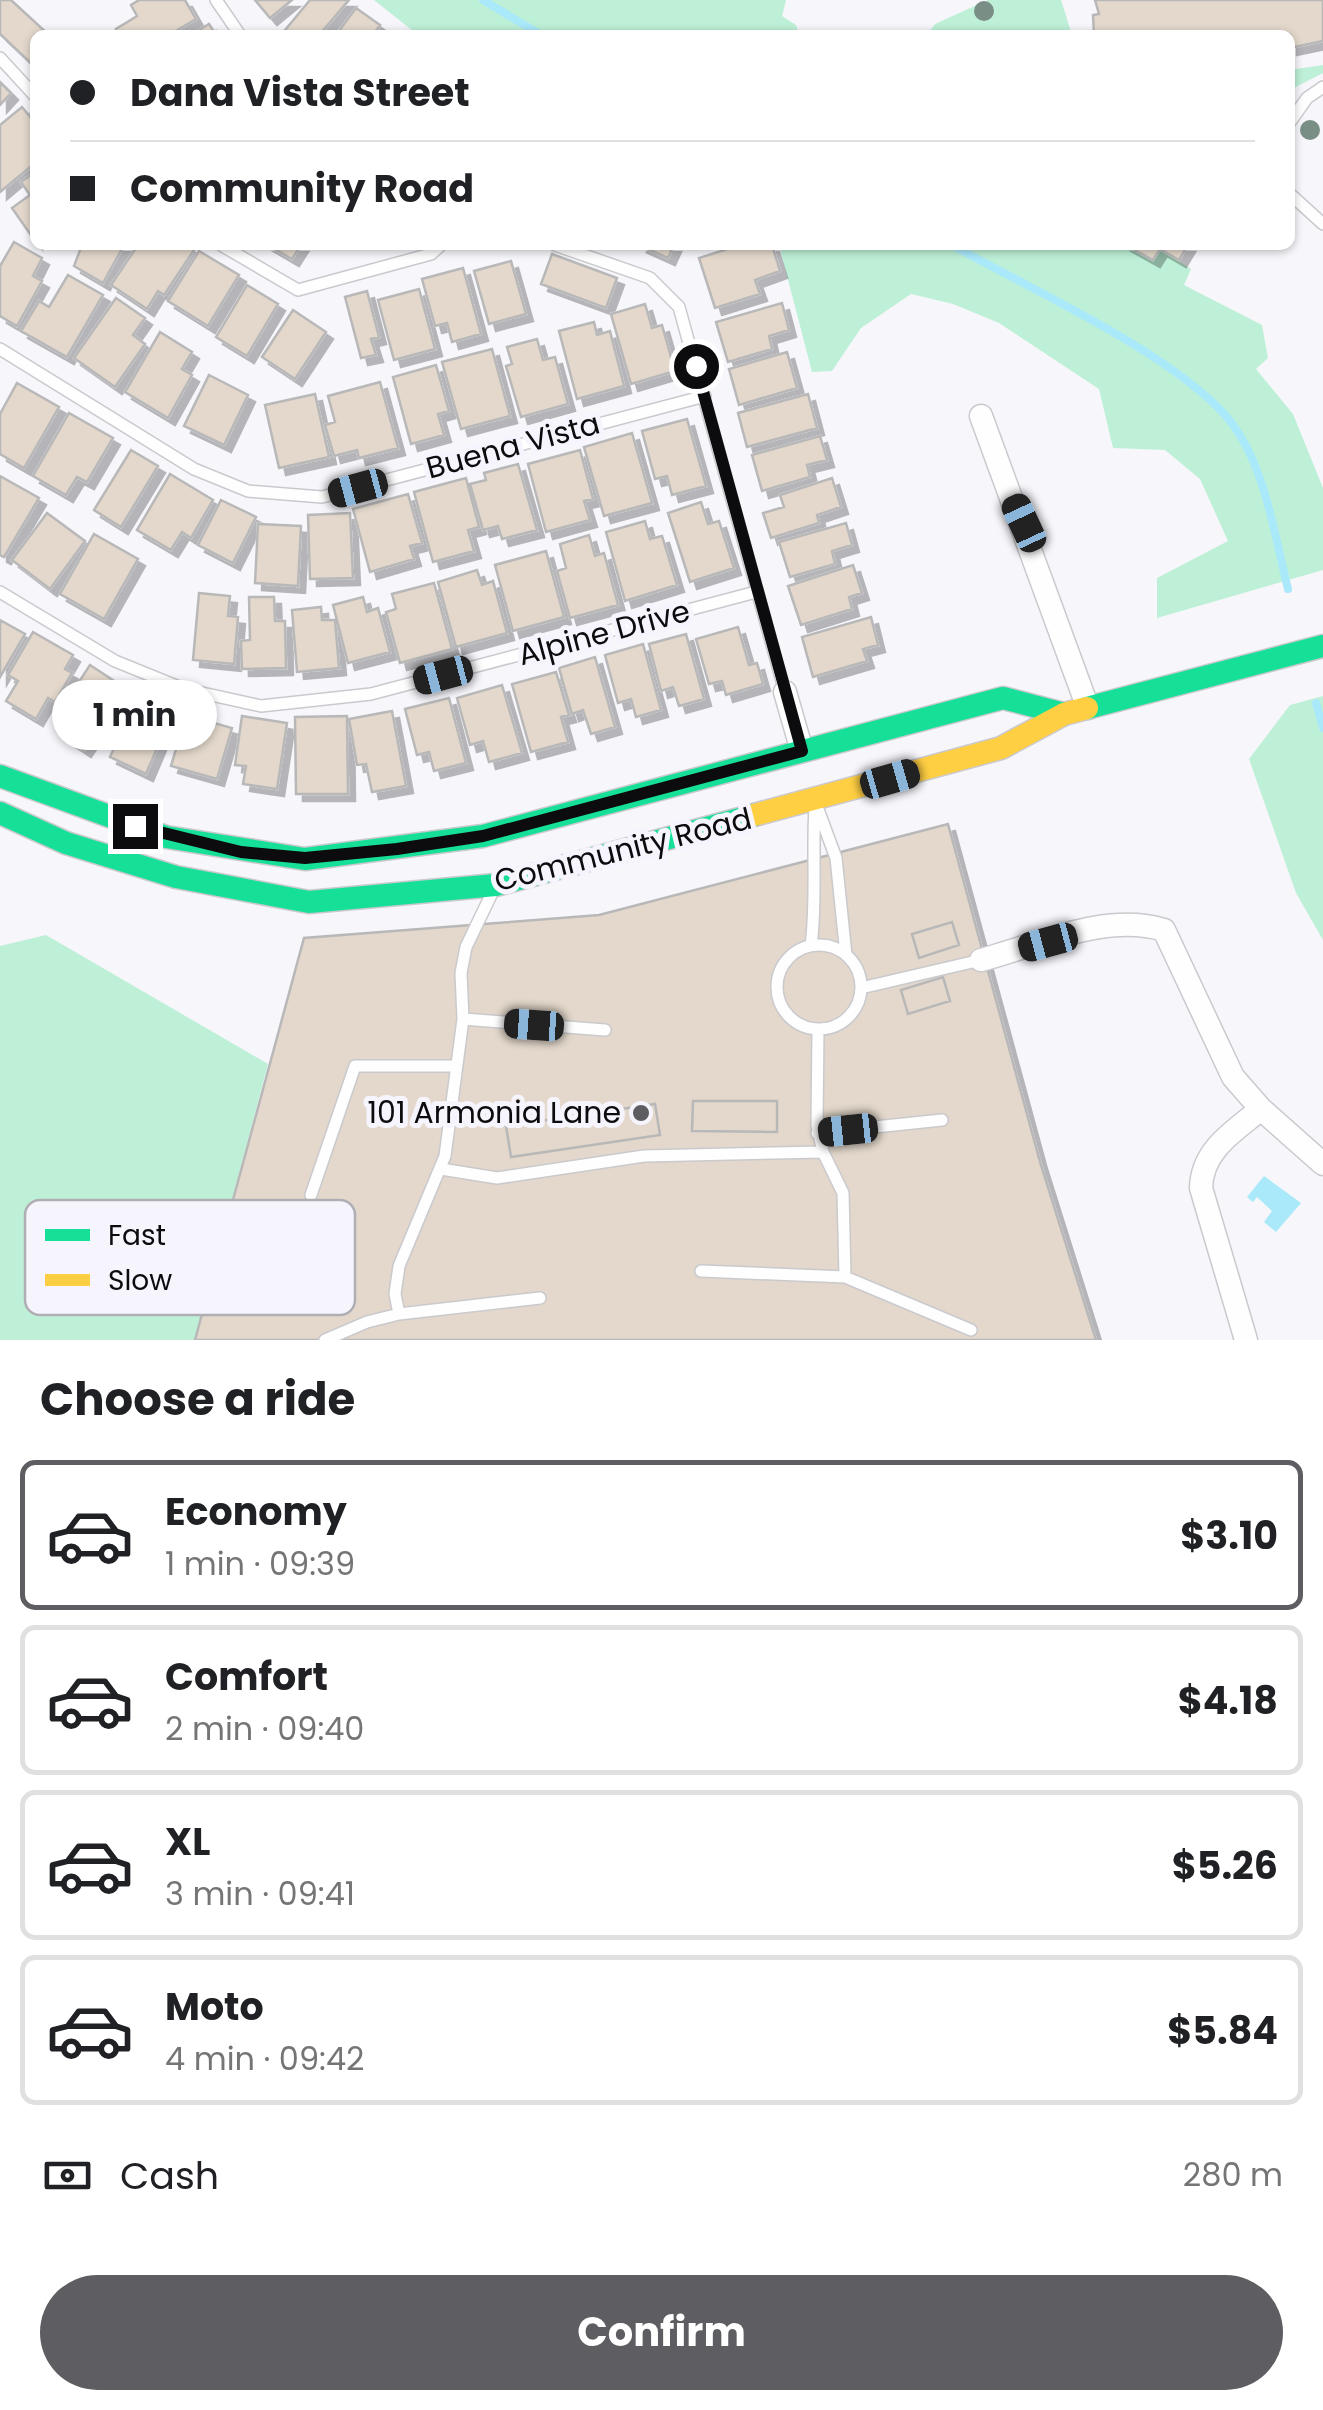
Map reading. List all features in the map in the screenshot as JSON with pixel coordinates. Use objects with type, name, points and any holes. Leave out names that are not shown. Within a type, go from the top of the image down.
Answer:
[{"type":"main road","name":"Community Road","points":[[0,813],[66,843],[176,878],[310,902],[496,885],[1001,748],[1064,714],[1323,646]]},
{"type":"main road","name":"Community Road","points":[[0,776],[166,837],[305,858],[483,836],[1002,698],[1064,714]]},
{"type":"main road","points":[[815,800],[846,741]]},
{"type":"street","points":[[982,416],[1088,708]]},
{"type":"street","points":[[785,692],[802,751]]},
{"type":"street","points":[[981,960],[1114,924],[1139,922],[1164,930],[1233,1078],[1260,1110],[1323,1164]]},
{"type":"street","points":[[1246,1340],[1201,1188],[1202,1168],[1213,1150],[1260,1110]]},
{"type":"lane","points":[[216,0],[237,30]]},
{"type":"lane","points":[[0,58],[30,91]]},
{"type":"lane","points":[[1295,115],[1323,86]]},
{"type":"lane","points":[[1295,199],[1323,224]]},
{"type":"lane","points":[[230,250],[298,290],[434,250]]},
{"type":"lane","points":[[569,250],[650,278],[680,306],[785,692]]},
{"type":"lane","name":"Buena Vista","points":[[0,349],[194,469],[248,491],[322,497],[705,396]]},
{"type":"lane","name":"Alpine Drive","points":[[0,592],[115,661],[184,689],[261,706],[371,694],[756,592]]},
{"type":"lane","points":[[811,946],[817,910],[812,857],[815,800]]},
{"type":"lane","points":[[815,800],[836,858],[846,955]]},
{"type":"lane","points":[[399,1314],[399,1266],[441,1169],[463,1020],[461,973],[466,947],[496,885]]},
{"type":"lane","points":[[811,946],[836,948],[846,955],[860,975],[861,988],[853,1013],[832,1028],[818,1030],[793,1020],[778,998],[780,971],[798,950],[811,946]]},
{"type":"lane","points":[[861,988],[981,960]]},
{"type":"lane","points":[[463,1020],[605,1030]]},
{"type":"lane","points":[[818,1030],[817,1133],[843,1193],[844,1276]]},
{"type":"lane","points":[[311,1195],[355,1066],[456,1066]]},
{"type":"lane","points":[[817,1133],[942,1120]]},
{"type":"lane","points":[[441,1169],[497,1178],[644,1156],[823,1152]]},
{"type":"lane","points":[[701,1271],[844,1276],[970,1330]]},
{"type":"lane","points":[[325,1340],[367,1322],[399,1314],[540,1298]]},
{"type":"green space","points":[[374,0],[786,0],[782,16],[798,30],[412,30]]},
{"type":"green space","points":[[988,0],[1061,0],[1070,30],[931,30],[935,24]]},
{"type":"green space","points":[[1323,65],[1323,73],[1295,87],[1295,69]]},
{"type":"green space","points":[[780,250],[1135,250],[1153,260],[1162,250],[1191,269],[1184,285],[1262,325],[1268,358],[1256,369],[1293,414],[1323,488],[1323,570],[1157,618],[1157,578],[1228,541],[1200,479],[1165,450],[1113,448],[1099,389],[999,323],[953,304],[911,294],[861,328],[832,371],[812,372]]},
{"type":"green space","points":[[1323,696],[1323,940],[1296,893],[1249,759],[1290,705]]},
{"type":"green space","points":[[46,935],[268,1064],[232,1200],[25,1200],[25,1315],[202,1315],[195,1340],[0,1340],[0,946]]},
{"type":"water","points":[[1264,1176],[1301,1203],[1276,1232],[1264,1222],[1272,1211],[1257,1197],[1253,1202],[1247,1197]]},
{"type":"building","points":[[0,0],[11,0],[44,30],[30,30],[30,62],[0,34]]},
{"type":"building","points":[[139,0],[185,0],[196,19],[177,30],[117,30],[137,16],[131,5]]},
{"type":"building","points":[[255,0],[292,0],[270,18]]},
{"type":"building","points":[[310,0],[349,0],[323,30],[285,30]]},
{"type":"building","points":[[1095,0],[1323,0],[1323,41],[1295,47],[1295,30],[1094,30],[1093,15],[1099,14]]},
{"type":"building","points":[[356,8],[380,25],[376,30],[340,30]]},
{"type":"building","points":[[0,82],[11,93],[0,105]]},
{"type":"building","points":[[22,107],[30,117],[30,167],[0,192],[0,125]]},
{"type":"building","points":[[30,176],[30,195],[21,182]]},
{"type":"building","points":[[30,195],[30,234],[12,208]]},
{"type":"building","points":[[14,242],[42,258],[33,276],[42,281],[17,326],[0,316],[0,266]]},
{"type":"building","points":[[80,250],[121,250],[103,283],[74,266]]},
{"type":"building","points":[[135,250],[194,250],[164,295],[158,291],[147,309],[111,285]]},
{"type":"building","points":[[277,250],[298,250],[292,259]]},
{"type":"building","points":[[650,250],[672,250],[668,258]]},
{"type":"building","points":[[724,250],[774,250],[780,271],[755,280],[760,294],[715,308],[699,258]]},
{"type":"building","points":[[1135,250],[1159,250],[1153,260]]},
{"type":"building","points":[[1162,250],[1185,250],[1179,260]]},
{"type":"building","points":[[199,251],[239,275],[208,326],[168,301]]},
{"type":"building","points":[[552,254],[617,278],[606,308],[541,284]]},
{"type":"building","points":[[511,261],[526,314],[489,324],[474,271]]},
{"type":"building","points":[[463,268],[481,334],[452,342],[447,323],[435,326],[422,279]]},
{"type":"building","points":[[68,275],[103,295],[67,357],[21,331],[39,301],[49,307]]},
{"type":"building","points":[[247,285],[278,304],[247,356],[216,337]]},
{"type":"building","points":[[419,289],[435,349],[394,360],[378,300]]},
{"type":"building","points":[[367,291],[379,337],[371,339],[376,355],[361,358],[345,297]]},
{"type":"building","points":[[116,298],[145,318],[133,335],[145,344],[115,387],[74,358]]},
{"type":"building","points":[[782,303],[789,330],[769,336],[772,349],[728,362],[716,322]]},
{"type":"building","points":[[645,304],[652,328],[662,325],[675,371],[631,384],[611,314]]},
{"type":"building","points":[[293,310],[326,332],[295,379],[262,357]]},
{"type":"building","points":[[594,322],[597,335],[610,331],[624,386],[577,399],[559,331]]},
{"type":"building","points":[[160,332],[192,352],[182,369],[192,375],[168,418],[125,392]]},
{"type":"building","points":[[537,339],[543,360],[555,357],[568,404],[521,417],[506,366],[512,364],[507,347]]},
{"type":"building","points":[[492,349],[510,416],[461,429],[442,362]]},
{"type":"building","points":[[787,352],[797,388],[739,405],[729,369]]},
{"type":"building","points":[[436,365],[449,411],[438,414],[444,435],[411,444],[393,377]]},
{"type":"building","points":[[209,375],[248,395],[224,445],[184,426]]},
{"type":"building","points":[[380,382],[398,448],[359,458],[357,450],[334,456],[325,425],[335,422],[328,396]]},
{"type":"building","points":[[17,383],[59,407],[24,468],[0,454],[0,414]]},
{"type":"building","points":[[315,394],[329,457],[279,468],[265,405]]},
{"type":"building","points":[[808,394],[817,428],[747,447],[738,413]]},
{"type":"building","points":[[69,413],[113,438],[87,482],[77,477],[66,495],[33,476]]},
{"type":"building","points":[[687,419],[706,486],[672,495],[667,476],[655,479],[642,431]]},
{"type":"building","points":[[632,433],[652,503],[604,516],[584,447]]},
{"type":"building","points":[[820,436],[827,460],[807,465],[810,477],[762,491],[752,455]]},
{"type":"building","points":[[131,450],[158,466],[121,527],[94,510]]},
{"type":"building","points":[[580,450],[593,499],[584,501],[590,520],[546,532],[528,464]]},
{"type":"building","points":[[518,464],[537,530],[502,539],[498,526],[483,530],[470,484],[486,480],[484,473]]},
{"type":"building","points":[[170,474],[213,500],[191,538],[182,532],[171,550],[137,530]]},
{"type":"building","points":[[0,476],[39,498],[4,557],[0,555]]},
{"type":"building","points":[[466,478],[479,527],[468,530],[474,551],[433,562],[414,492]]},
{"type":"building","points":[[832,478],[841,507],[817,515],[819,523],[771,538],[763,513],[784,507],[780,495]]},
{"type":"building","points":[[408,494],[422,543],[410,546],[414,559],[370,572],[353,509]]},
{"type":"building","points":[[221,500],[256,517],[233,563],[198,545]]},
{"type":"building","points":[[701,502],[708,524],[719,521],[734,568],[690,582],[668,513]]},
{"type":"building","points":[[47,513],[85,541],[50,589],[12,560]]},
{"type":"building","points":[[350,513],[353,578],[310,579],[308,515]]},
{"type":"building","points":[[645,521],[650,539],[662,536],[677,585],[625,601],[606,532]]},
{"type":"building","points":[[846,523],[852,545],[832,551],[835,564],[790,577],[779,542]]},
{"type":"building","points":[[258,524],[301,526],[298,586],[255,583]]},
{"type":"building","points":[[94,534],[138,559],[104,619],[60,594]]},
{"type":"building","points":[[589,535],[595,556],[604,553],[618,605],[570,618],[557,571],[566,568],[560,544]]},
{"type":"building","points":[[546,551],[564,617],[513,631],[495,565]]},
{"type":"building","points":[[853,565],[862,593],[849,597],[852,609],[801,625],[788,586]]},
{"type":"building","points":[[477,570],[482,585],[493,581],[507,633],[456,647],[438,582]]},
{"type":"building","points":[[434,583],[452,649],[400,663],[386,612],[396,609],[392,594]]},
{"type":"building","points":[[199,593],[230,596],[228,616],[238,617],[234,664],[193,660]]},
{"type":"building","points":[[249,597],[274,597],[275,621],[285,621],[286,668],[242,669],[241,641],[250,640]]},
{"type":"building","points":[[363,597],[367,612],[378,608],[390,652],[348,663],[333,605]]},
{"type":"building","points":[[321,607],[322,620],[335,620],[339,668],[297,672],[292,610]]},
{"type":"building","points":[[871,617],[878,645],[863,649],[867,661],[813,677],[802,637]]},
{"type":"building","points":[[0,620],[25,634],[0,677]]},
{"type":"building","points":[[738,627],[749,665],[757,663],[763,684],[726,695],[722,681],[709,684],[696,639]]},
{"type":"building","points":[[33,632],[73,655],[65,669],[72,673],[55,702],[48,698],[36,719],[6,701],[18,681],[8,675]]},
{"type":"building","points":[[686,634],[704,699],[679,706],[673,687],[661,691],[649,644]]},
{"type":"building","points":[[643,644],[661,710],[636,717],[631,699],[618,703],[605,655]]},
{"type":"building","points":[[595,657],[615,727],[591,734],[583,710],[572,714],[559,668]]},
{"type":"building","points":[[90,665],[125,688],[84,750],[60,734],[72,715],[62,708]]},
{"type":"building","points":[[556,672],[569,715],[561,717],[568,742],[531,752],[512,684]]},
{"type":"building","points":[[502,685],[522,753],[489,762],[483,741],[470,745],[457,698]]},
{"type":"building","points":[[141,690],[175,706],[146,774],[110,757]]},
{"type":"building","points":[[449,698],[466,763],[434,771],[429,752],[417,755],[405,709]]},
{"type":"building","points":[[392,711],[406,786],[372,792],[366,764],[357,765],[349,719]]},
{"type":"building","points":[[186,715],[232,728],[217,779],[171,766]]},
{"type":"building","points":[[242,716],[287,723],[277,789],[243,784],[246,766],[235,765]]},
{"type":"building","points":[[347,716],[348,794],[296,794],[295,717]]},
{"type":"building","name":"101 Armonia Lane","points":[[948,824],[1040,1162],[1096,1340],[195,1340],[202,1315],[355,1315],[355,1200],[233,1200],[304,938],[599,915]]},
{"type":"building","points":[[952,922],[959,945],[919,958],[912,934]]},
{"type":"building","points":[[943,977],[950,1001],[908,1014],[901,990]]},
{"type":"building","points":[[693,1101],[777,1101],[777,1132],[692,1131]]},
{"type":"building","points":[[655,1104],[660,1135],[511,1157],[506,1126]]},
{"type":"waterway","points":[[483,0],[533,30]]},
{"type":"waterway","points":[[961,250],[1134,345],[1170,368],[1226,416],[1259,476],[1288,589]]},
{"type":"waterway","points":[[1316,703],[1323,728]]},
{"type":"traffic: fast","points":[[1087,708],[1323,646]]},
{"type":"traffic: fast","points":[[0,776],[166,837],[305,859],[483,836],[1003,698],[1064,714]]},
{"type":"traffic: fast","points":[[0,813],[66,843],[176,877],[309,902],[496,885],[754,815]]},
{"type":"traffic: slow","points":[[754,815],[1001,748],[1064,714],[1087,708]]},
{"type":"place","name":"101 Armonia Lane","points":[[641,1113]]},
{"type":"route","points":[[135,826],[166,837],[241,852],[305,858],[397,849],[483,836],[802,751],[696,366]]}]
